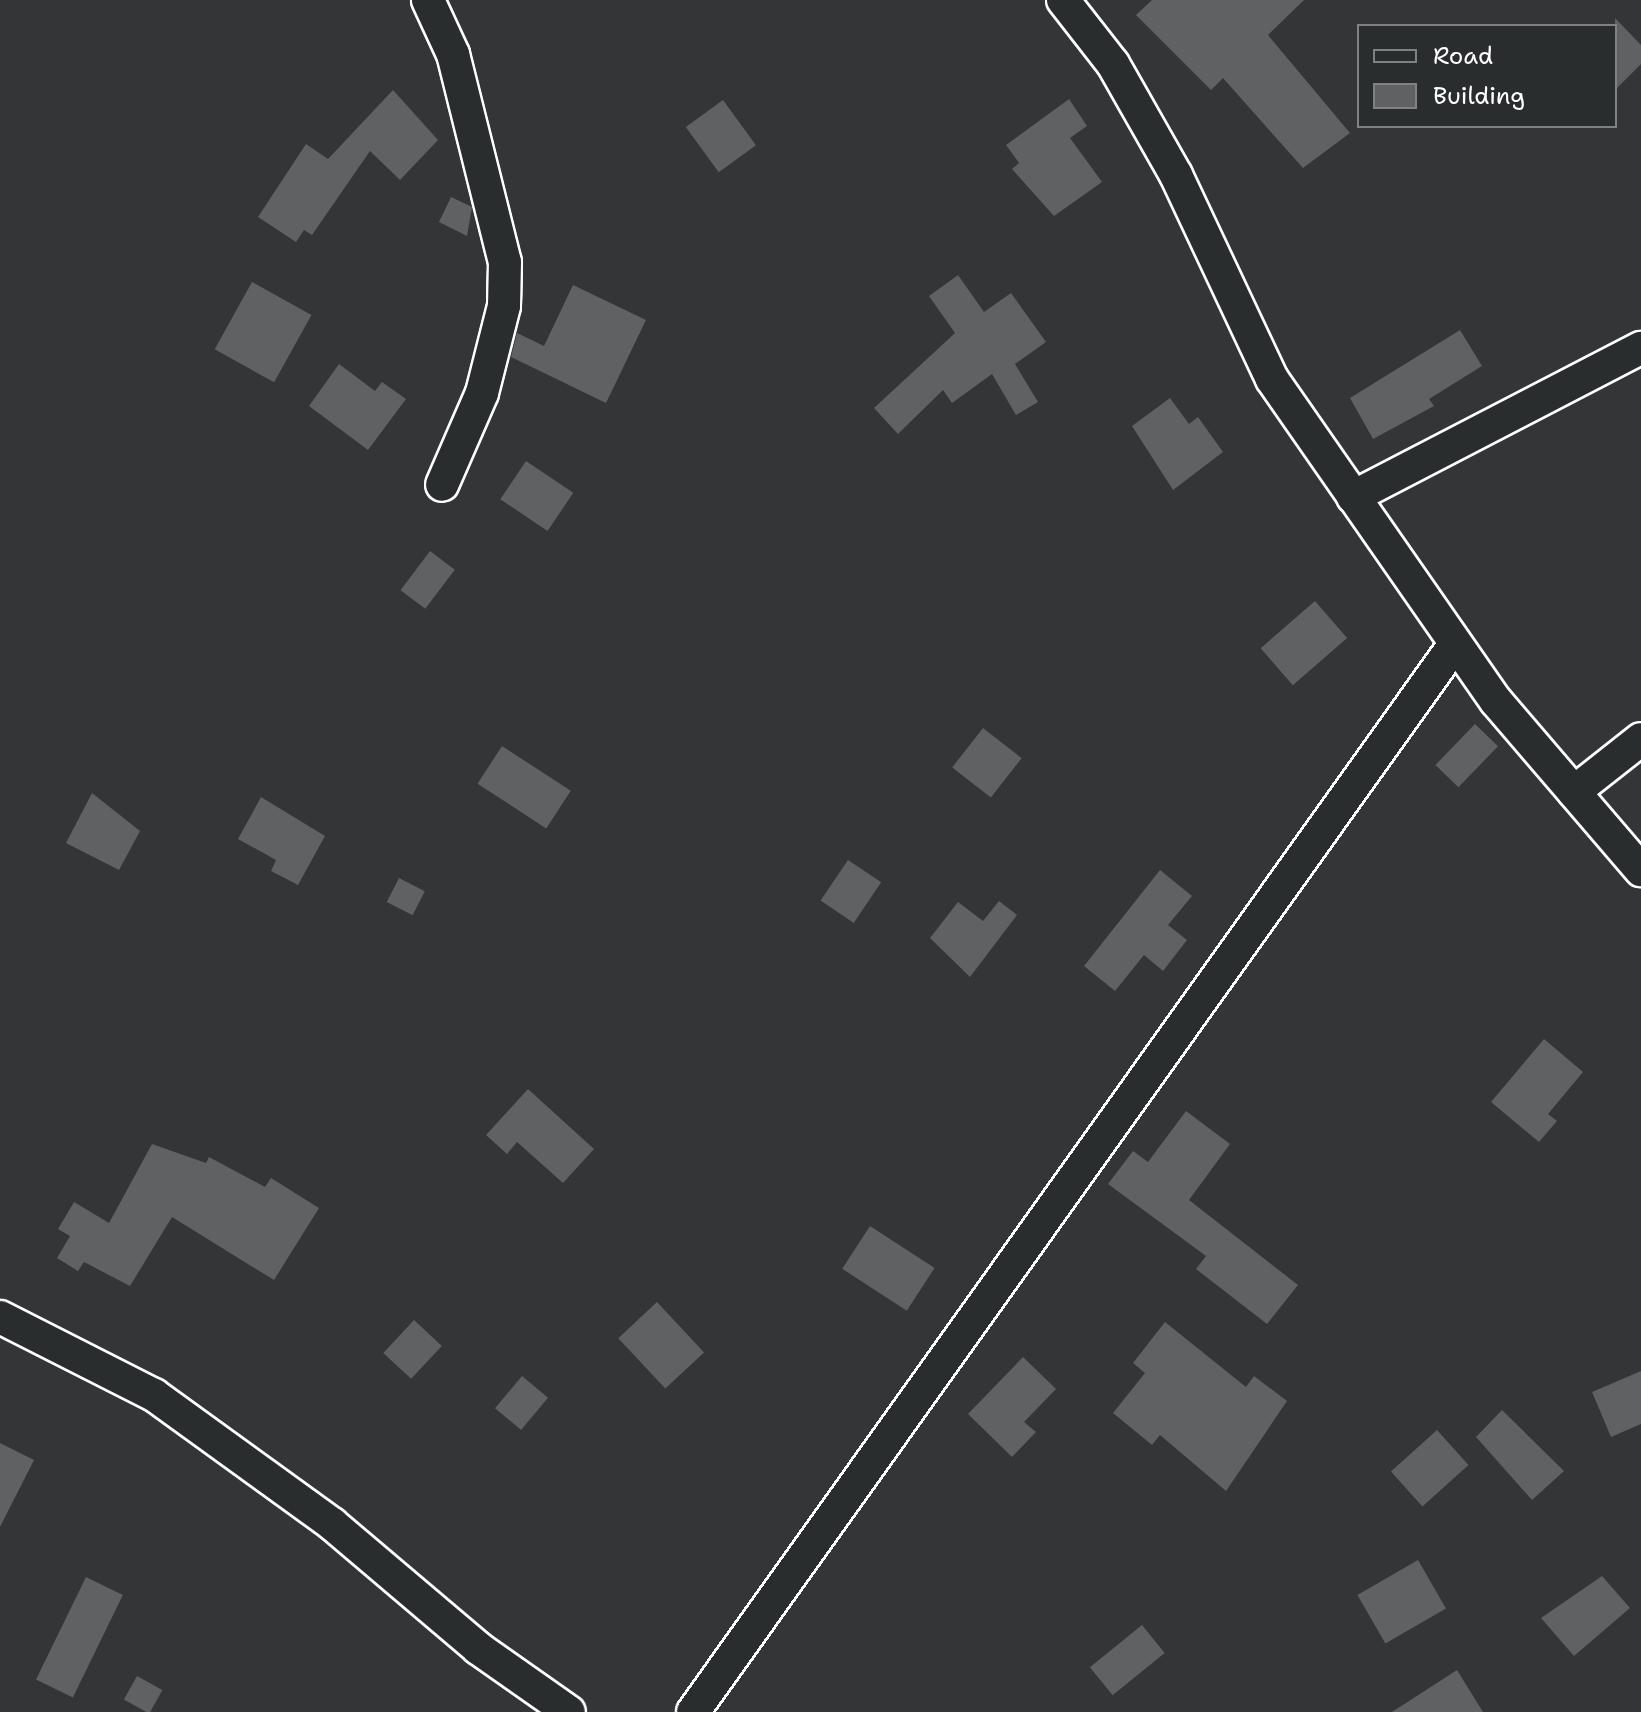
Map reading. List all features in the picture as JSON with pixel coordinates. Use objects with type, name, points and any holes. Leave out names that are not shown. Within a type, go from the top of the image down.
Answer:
[{"type":"street","points":[[428,0],[453,54],[505,262],[504,306],[482,393],[442,485]]},
{"type":"street","points":[[1063,0],[1113,64],[1176,175],[1272,379],[1455,644],[1641,870]]},
{"type":"street","points":[[1353,497],[1641,348]]},
{"type":"street","points":[[693,1712],[1455,644]]},
{"type":"street","points":[[1574,792],[1641,739]]},
{"type":"street","points":[[0,1317],[154,1395],[332,1524],[478,1648],[569,1712]]},
{"type":"building","points":[[1152,0],[1304,0],[1268,35],[1350,133],[1303,168],[1223,78],[1211,90],[1136,15]]},
{"type":"building","points":[[1615,18],[1641,45],[1641,64],[1617,88],[1617,24]]},
{"type":"building","points":[[393,90],[438,140],[400,180],[370,151],[312,235],[304,230],[296,242],[258,217],[306,144],[328,159]]},
{"type":"building","points":[[1069,99],[1087,126],[1070,138],[1102,182],[1054,216],[1012,169],[1019,163],[1006,145]]},
{"type":"building","points":[[723,100],[756,145],[719,172],[686,127]]},
{"type":"building","points":[[451,197],[472,207],[467,236],[439,222]]},
{"type":"building","points":[[958,275],[984,312],[1011,293],[1046,342],[1015,364],[1038,402],[1016,415],[992,374],[952,403],[943,390],[898,434],[874,408],[955,333],[929,296]]},
{"type":"building","points":[[252,282],[311,315],[274,382],[215,349]]},
{"type":"building","points":[[573,285],[646,320],[606,403],[511,357],[517,333],[544,346]]},
{"type":"building","points":[[1460,330],[1482,366],[1429,399],[1434,406],[1373,439],[1350,398]]},
{"type":"building","points":[[339,364],[375,391],[382,382],[406,399],[368,450],[309,406]]},
{"type":"building","points":[[1170,398],[1189,424],[1198,417],[1223,452],[1173,490],[1132,426]]},
{"type":"building","points":[[526,461],[573,493],[548,531],[500,499]]},
{"type":"building","points":[[430,551],[455,570],[425,609],[401,590]]},
{"type":"building","points":[[1315,601],[1347,638],[1293,685],[1261,648]]},
{"type":"building","points":[[1475,724],[1498,746],[1458,787],[1435,765]]},
{"type":"building","points":[[983,728],[1022,758],[991,798],[952,767]]},
{"type":"building","points":[[502,746],[571,791],[546,828],[477,784]]},
{"type":"building","points":[[92,793],[140,831],[119,870],[66,843]]},
{"type":"building","points":[[261,797],[325,836],[298,885],[271,871],[276,860],[238,839]]},
{"type":"building","points":[[848,860],[881,882],[854,923],[821,901]]},
{"type":"building","points":[[1160,870],[1192,896],[1168,925],[1187,940],[1163,971],[1144,955],[1115,991],[1084,966]]},
{"type":"building","points":[[399,878],[425,891],[413,915],[387,902]]},
{"type":"building","points":[[999,901],[1017,915],[970,977],[930,938],[958,902],[983,921]]},
{"type":"building","points":[[1544,1039],[1583,1072],[1548,1114],[1557,1121],[1539,1142],[1491,1102]]},
{"type":"building","points":[[528,1089],[594,1149],[563,1183],[517,1142],[507,1154],[486,1135]]},
{"type":"building","points":[[1186,1111],[1230,1144],[1189,1200],[1298,1285],[1267,1324],[1196,1269],[1206,1256],[1108,1184],[1133,1151],[1148,1162]]},
{"type":"building","points":[[152,1144],[206,1163],[209,1157],[265,1187],[271,1178],[319,1208],[274,1280],[172,1217],[130,1286],[84,1262],[78,1271],[57,1258],[70,1236],[58,1229],[74,1202],[109,1223]]},
{"type":"building","points":[[870,1226],[935,1268],[907,1311],[842,1269]]},
{"type":"building","points":[[657,1302],[704,1352],[665,1389],[618,1338]]},
{"type":"building","points":[[414,1320],[442,1346],[411,1379],[383,1353]]},
{"type":"building","points":[[1165,1322],[1246,1387],[1254,1376],[1287,1401],[1226,1491],[1160,1435],[1152,1445],[1113,1413],[1145,1373],[1133,1363]]},
{"type":"building","points":[[1023,1357],[1056,1389],[1024,1422],[1036,1432],[1012,1457],[968,1414]]},
{"type":"building","points":[[1641,1371],[1641,1424],[1611,1437],[1592,1392]]},
{"type":"building","points":[[522,1376],[548,1398],[521,1430],[495,1408]]},
{"type":"building","points":[[1502,1410],[1564,1471],[1532,1500],[1476,1437]]},
{"type":"building","points":[[1437,1430],[1468,1465],[1422,1506],[1391,1471]]},
{"type":"building","points":[[0,1443],[34,1460],[0,1527]]},
{"type":"building","points":[[1418,1560],[1446,1608],[1385,1643],[1357,1595]]},
{"type":"building","points":[[1602,1576],[1630,1608],[1574,1656],[1541,1618]]},
{"type":"building","points":[[86,1577],[123,1595],[73,1697],[36,1679]]},
{"type":"building","points":[[1142,1625],[1165,1653],[1113,1695],[1090,1667]]},
{"type":"building","points":[[1457,1670],[1483,1712],[1392,1712]]},
{"type":"building","points":[[137,1676],[162,1690],[150,1712],[124,1700]]}]
